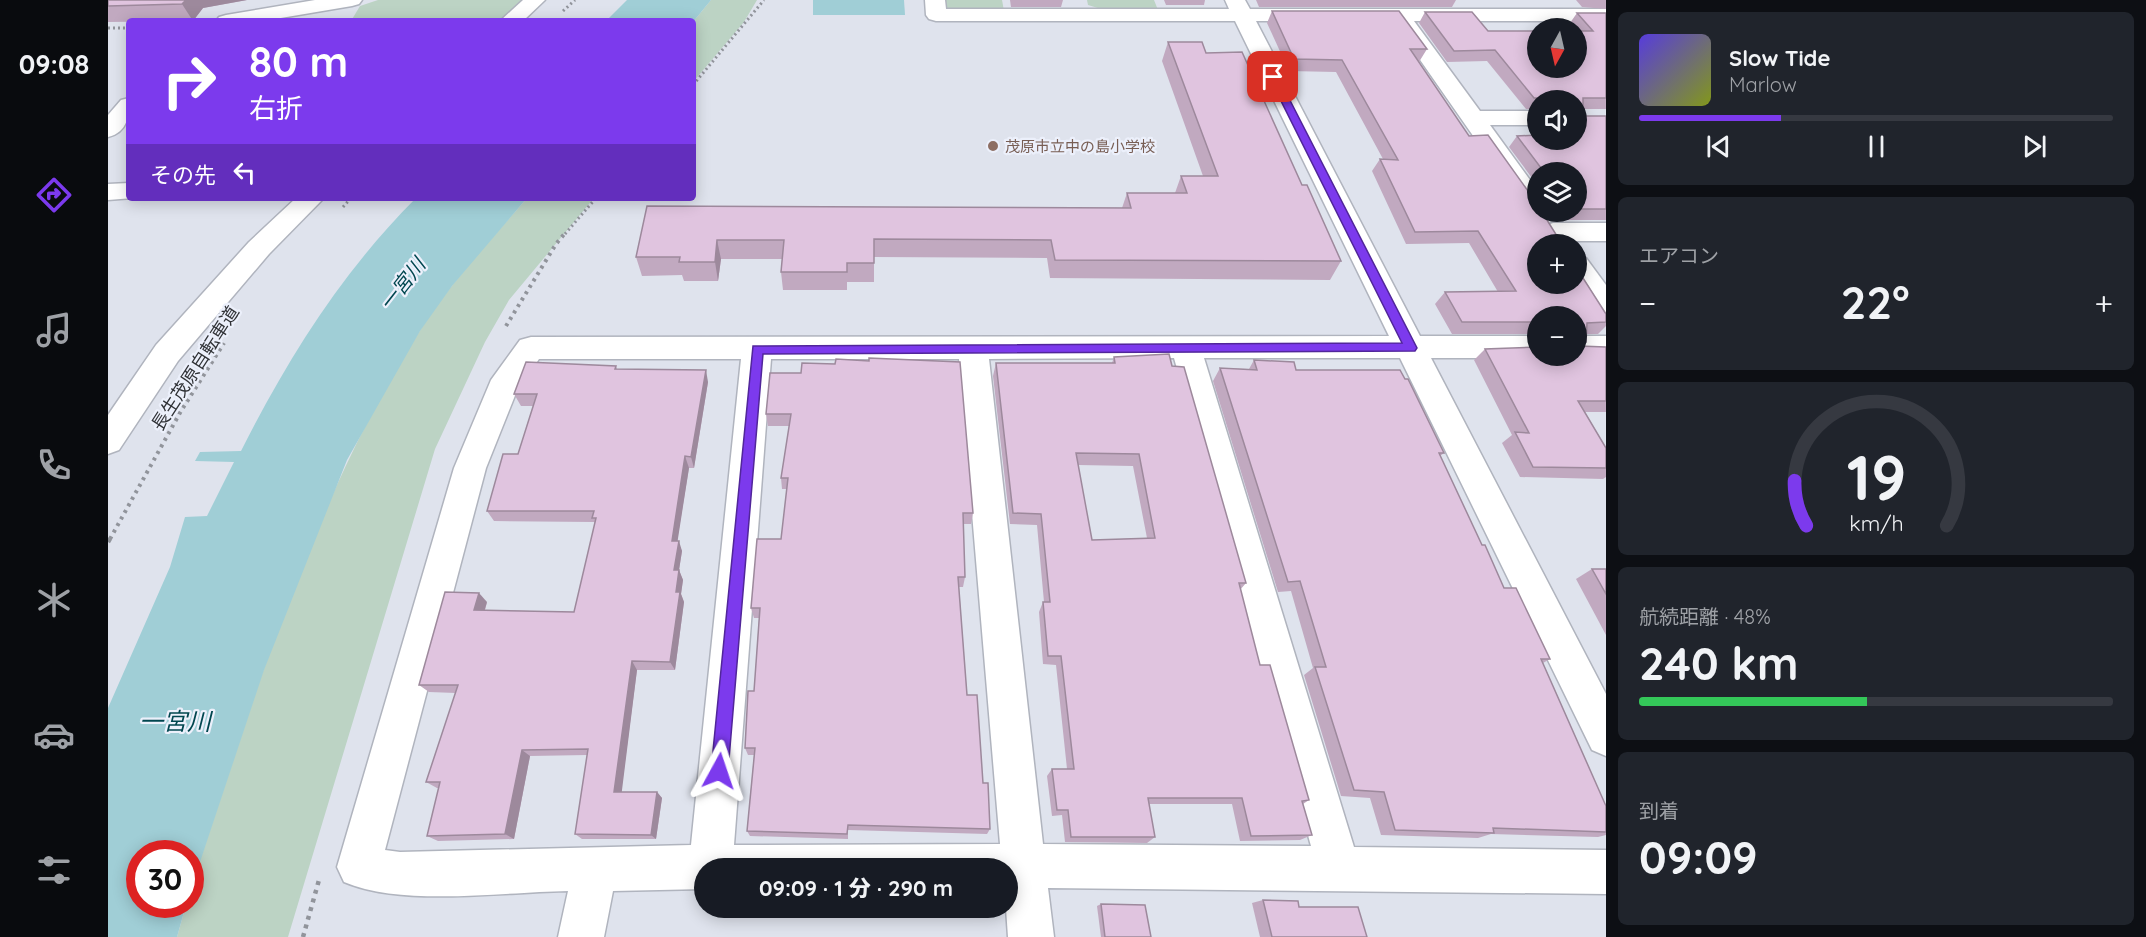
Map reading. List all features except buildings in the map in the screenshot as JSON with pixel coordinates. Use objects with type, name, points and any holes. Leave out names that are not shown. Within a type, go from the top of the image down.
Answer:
[{"type":"street","points":[[244,18],[352,0]]},
{"type":"street","points":[[342,18],[352,0]]},
{"type":"street","points":[[514,18],[535,0]]},
{"type":"street","points":[[935,0],[936,15],[1083,8],[1238,7],[1399,14],[1563,7],[1606,15]]},
{"type":"street","points":[[1238,7],[1606,736]]},
{"type":"street","points":[[1399,14],[1547,225],[1606,232]]},
{"type":"street","points":[[108,130],[126,109]]},
{"type":"street","points":[[1474,118],[1527,118]]},
{"type":"street","points":[[108,192],[126,191]]},
{"type":"street","points":[[108,441],[167,354],[259,248],[308,201]]},
{"type":"street","points":[[1587,280],[1606,306]]},
{"type":"street","points":[[974,347],[1031,937]]},
{"type":"street","points":[[694,865],[400,874],[359,867],[470,468],[502,388],[531,348],[1527,347]]},
{"type":"street","points":[[1587,347],[1606,347]]},
{"type":"street","points":[[712,858],[757,349]]},
{"type":"street","points":[[1186,349],[1339,869]]},
{"type":"street","points":[[1018,865],[1606,872]]},
{"type":"street","points":[[581,937],[595,867]]},
{"type":"path","points":[[696,81],[764,0]]},
{"type":"path","points":[[108,28],[126,28]]},
{"type":"path","points":[[335,214],[348,201]]},
{"type":"path","name":"長生茂原自転車道","points":[[108,542],[181,411],[230,334]]},
{"type":"green space","points":[[378,0],[526,0],[505,18],[353,18],[360,6]]},
{"type":"green space","points":[[711,0],[757,0],[744,22],[696,78],[696,18]]},
{"type":"green space","points":[[939,0],[1002,0],[1004,11],[949,11],[939,5]]},
{"type":"green space","points":[[1087,0],[1154,0],[1158,10],[1101,9],[1088,5]]},
{"type":"green space","points":[[524,201],[592,201],[509,300],[485,342],[435,449],[288,937],[177,937],[182,918],[204,918],[204,844],[268,657],[320,523],[382,394],[443,297]]},
{"type":"water","points":[[627,0],[711,0],[696,18],[609,18]]},
{"type":"water","points":[[813,0],[904,0],[905,15],[813,15]]},
{"type":"water","name":"一宮川","points":[[413,201],[524,201],[452,286],[420,331],[347,460],[264,670],[204,850],[204,840],[126,840],[126,918],[182,918],[177,937],[108,937],[108,708],[170,567],[185,517],[207,516],[234,462],[195,461],[200,452],[241,451],[259,416],[318,317],[364,256]]},
{"type":"place","name":"茂原市立中の島小学校","points":[[993,146]]},
{"type":"route","points":[[719,771],[757,349],[1411,348],[1273,77]]}]
